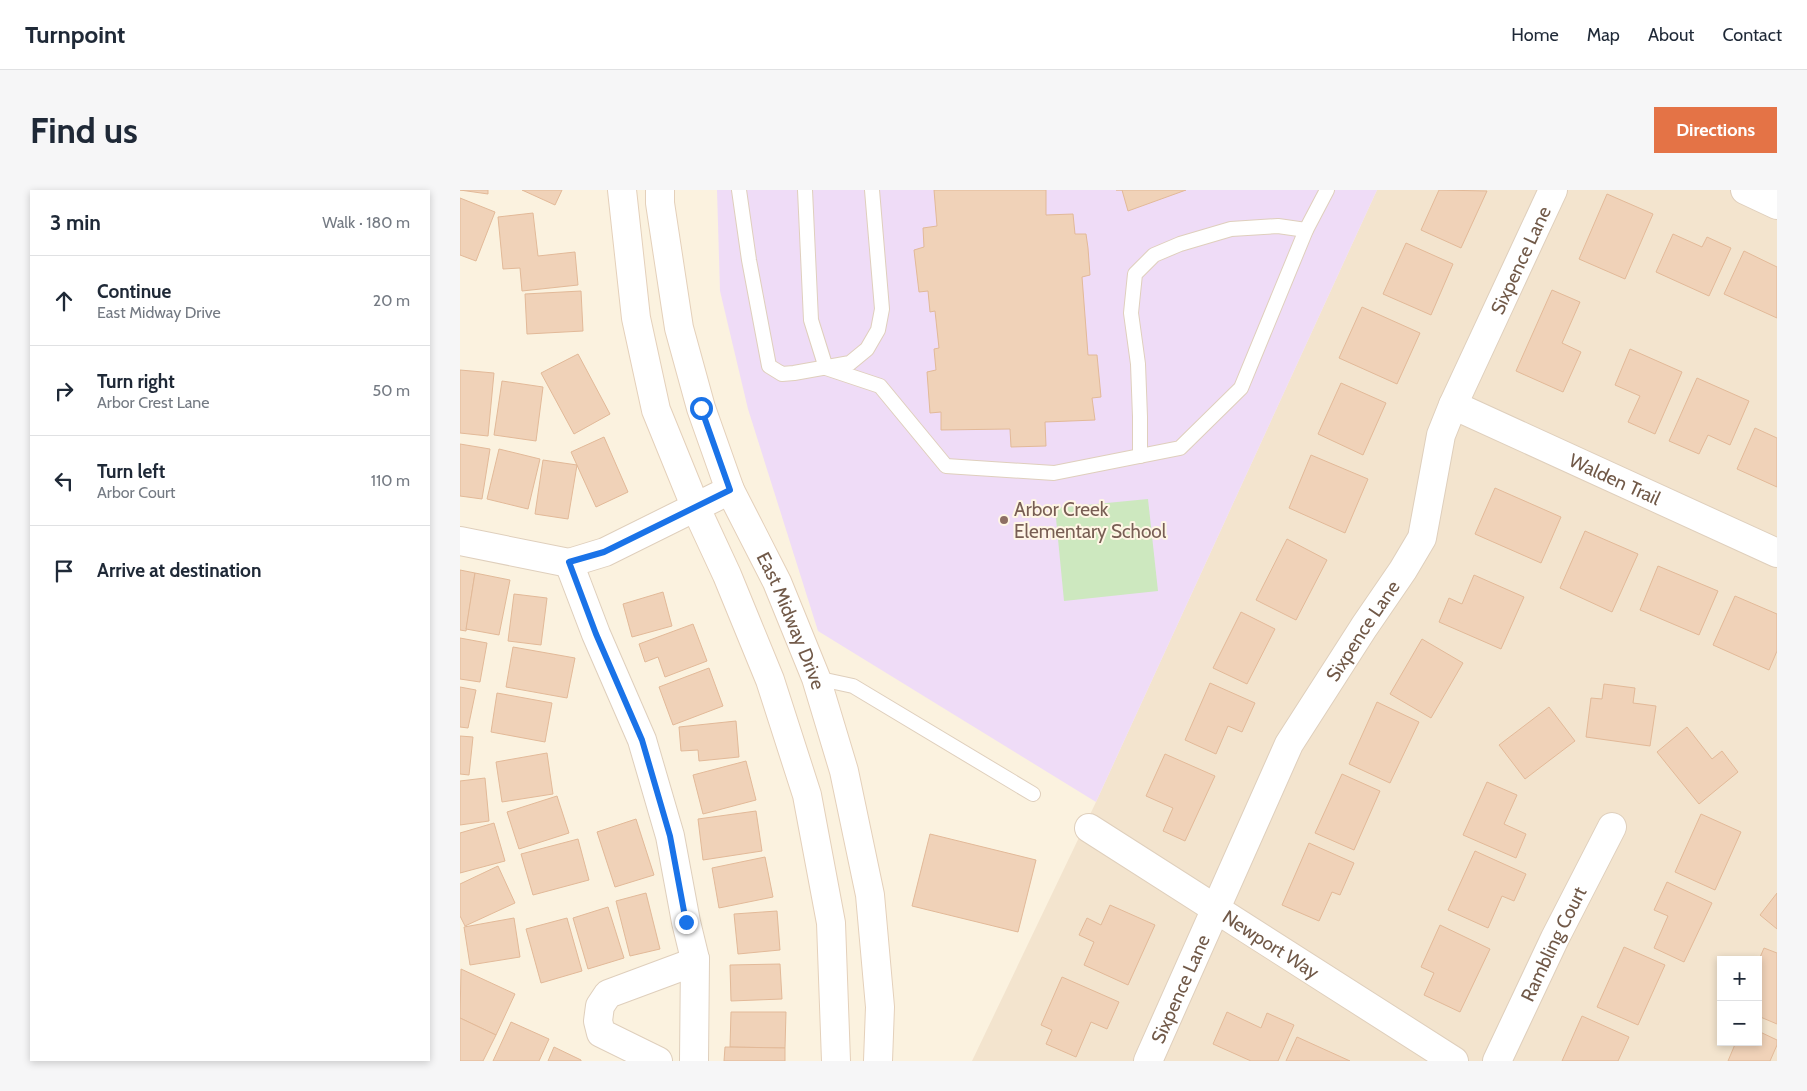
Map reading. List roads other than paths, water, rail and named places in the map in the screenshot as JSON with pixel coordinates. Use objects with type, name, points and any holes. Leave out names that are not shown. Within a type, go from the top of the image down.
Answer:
[{"type":"street","name":"East Midway Drive","points":[[622,190],[636,318],[656,410],[770,680],[807,795],[831,922],[836,1061]]},
{"type":"street","name":"East Midway Drive","points":[[660,190],[660,203],[679,328],[701,408],[730,490],[777,582],[816,678],[844,771],[870,895],[880,1007],[878,1061]]},
{"type":"street","name":"Sixpence Lane","points":[[1148,1061],[1289,744],[1364,627],[1404,570],[1422,538],[1441,435],[1453,405],[1553,190]]},
{"type":"street","points":[[1744,190],[1777,205]]},
{"type":"street","name":"Walden Trail","points":[[1453,405],[1777,552]]},
{"type":"street","points":[[460,542],[569,562],[604,552],[730,490]]},
{"type":"street","points":[[569,562],[596,634],[642,740],[670,836],[695,959],[694,1061]]},
{"type":"street","name":"Rambling Court","points":[[1497,1061],[1555,938],[1612,827]]},
{"type":"street","name":"Newport Way","points":[[1089,828],[1454,1061]]},
{"type":"street","points":[[658,1061],[601,1033],[598,1021],[600,1006],[608,994],[686,965],[695,959]]},
{"type":"lane","points":[[739,190],[749,260],[770,366],[782,374],[850,363],[867,349],[878,330],[882,309],[872,190]]},
{"type":"lane","points":[[804,190],[811,320],[826,368]]},
{"type":"lane","points":[[826,368],[880,386],[946,466],[1054,473],[1180,448],[1242,388],[1306,230],[1327,190]]},
{"type":"lane","points":[[1140,456],[1138,364],[1131,313],[1135,274],[1154,254],[1230,229],[1278,226],[1306,230]]},
{"type":"lane","points":[[816,678],[853,686],[1032,794]]},
{"type":"place","name":"Arbor Creek Elementary School","points":[[1004,520]]}]
